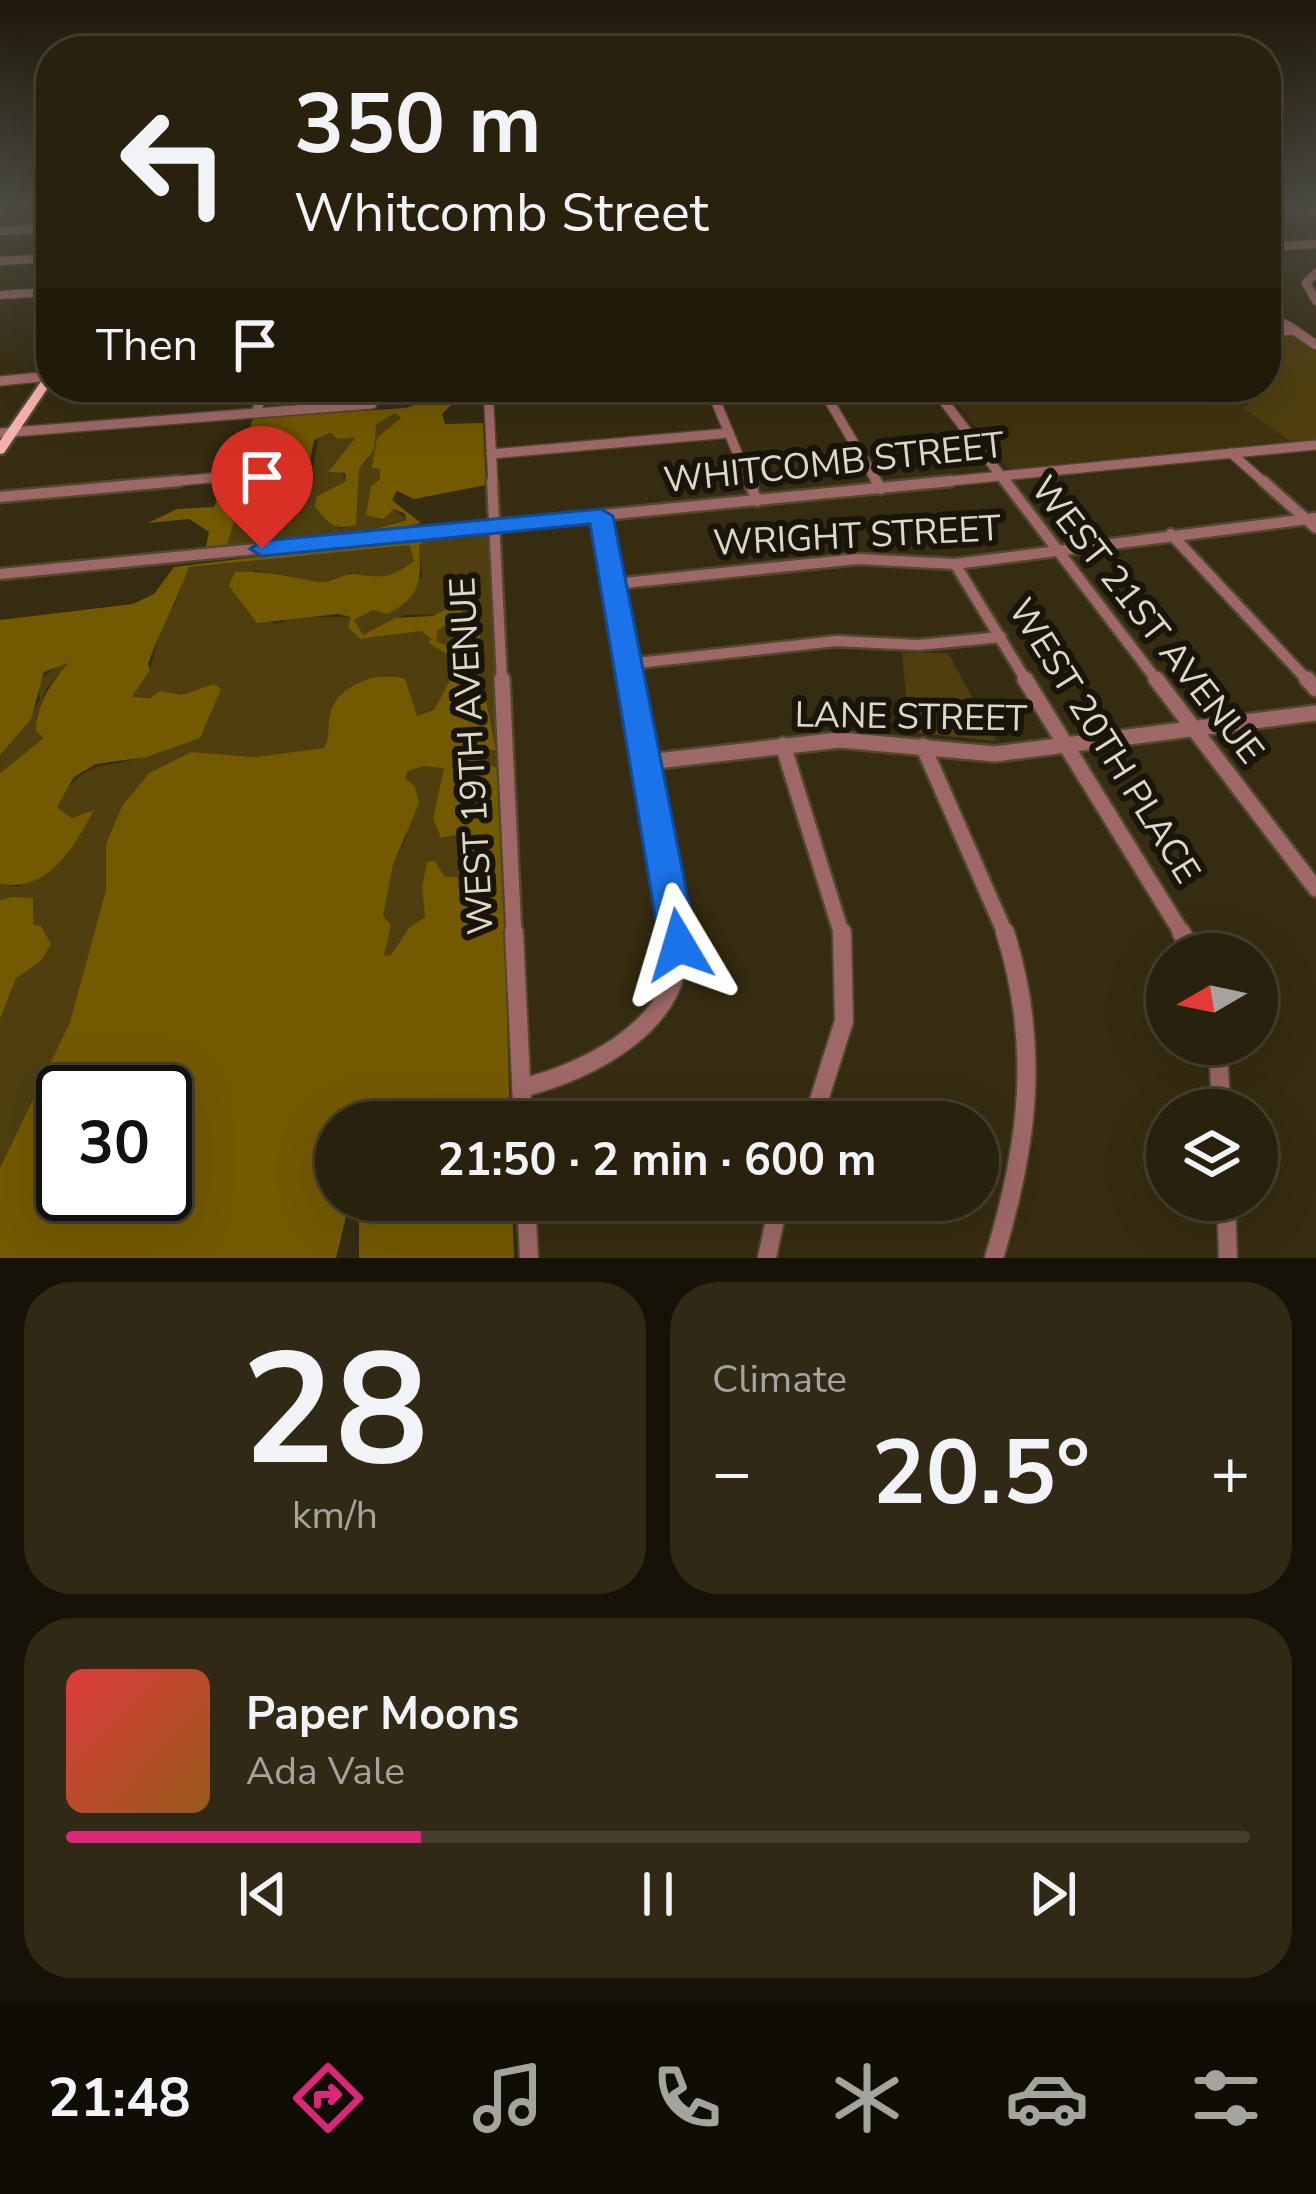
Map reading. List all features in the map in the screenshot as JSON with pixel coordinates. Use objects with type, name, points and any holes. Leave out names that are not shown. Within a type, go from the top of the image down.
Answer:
[{"type":"main road","points":[[0,450],[6,432],[36,395]]},
{"type":"street","points":[[1316,272],[1306,283],[1316,301]]},
{"type":"street","points":[[0,295],[36,293]]},
{"type":"street","points":[[1281,321],[1316,345]]},
{"type":"street","points":[[1281,331],[1294,330]]},
{"type":"street","points":[[0,381],[36,377]]},
{"type":"street","points":[[256,413],[259,402]]},
{"type":"street","name":"WEST 19TH AVENUE","points":[[489,402],[522,1101]]},
{"type":"street","points":[[716,402],[757,501]]},
{"type":"street","points":[[830,402],[881,489]]},
{"type":"street","name":"WEST 21ST AVENUE","points":[[944,402],[1316,890]]},
{"type":"street","points":[[6,432],[372,404]]},
{"type":"street","points":[[491,454],[729,433]]},
{"type":"street","name":"WHITCOMB STREET","points":[[0,574],[1316,445]]},
{"type":"street","points":[[1231,453],[1311,518],[1316,528]]},
{"type":"street","points":[[0,497],[232,476]]},
{"type":"street","points":[[521,1088],[574,1076],[613,1055],[643,1028],[671,979],[678,928],[601,516]]},
{"type":"street","name":"WRIGHT STREET","points":[[614,584],[858,559],[955,564],[1311,518]]},
{"type":"street","points":[[1171,534],[1316,688]]},
{"type":"street","name":"WEST 20TH PLACE","points":[[955,564],[1181,933]]},
{"type":"street","points":[[628,664],[836,641],[918,645],[1001,637]]},
{"type":"street","name":"LANE STREET","points":[[648,762],[863,740],[985,754],[1316,713]]},
{"type":"street","points":[[783,745],[837,904],[849,967],[844,1034],[820,1101]]},
{"type":"street","points":[[923,746],[1004,919],[1028,1016],[1031,1080],[1026,1143],[994,1258]]},
{"type":"street","points":[[527,1221],[529,1258]]},
{"type":"street","points":[[767,1258],[774,1221]]},
{"type":"street","points":[[1227,1221],[1228,1258]]},
{"type":"shaded area","points":[[1291,334],[1316,351],[1316,439],[1290,441],[1243,408],[1250,402],[1281,402],[1281,335]]},
{"type":"shaded area","points":[[294,402],[332,402],[290,408]]},
{"type":"shaded area","points":[[423,402],[454,402],[442,414],[445,424],[483,423],[486,485],[414,499],[397,491],[392,500],[421,523],[369,535],[213,550],[206,546],[209,532],[189,519],[148,523],[177,509],[214,507],[223,486],[234,479],[253,418],[406,408]],"holes":[[[395,413],[401,418],[377,438],[372,468],[380,469],[380,479],[371,486],[366,515],[383,519],[394,509],[405,514],[406,520],[353,535],[227,545],[262,432],[283,432],[267,465],[270,498],[261,517],[277,528],[301,509],[314,440],[330,433],[338,439],[356,437],[328,472],[345,473],[346,481],[316,497],[315,507],[332,524],[356,525],[359,469],[374,450],[376,425]]]},
{"type":"shaded area","points":[[956,402],[1241,402],[1290,441],[1009,469]]},
{"type":"shaded area","points":[[395,413],[401,418],[373,468],[380,469],[380,479],[371,486],[369,506],[393,509],[406,519],[353,535],[227,545],[262,432],[283,431],[261,517],[309,487],[319,434],[357,437],[338,463],[346,481],[316,498],[315,507],[339,529],[356,525],[359,469],[368,459],[376,425]]},
{"type":"shaded area","points":[[488,530],[500,769],[475,760],[478,749],[496,749],[483,686],[457,672],[446,645],[435,641],[438,629],[463,614],[404,615],[363,635],[354,620],[422,577],[419,546],[428,536]]},
{"type":"shaded area","points":[[428,536],[419,546],[419,579],[406,602],[387,614],[373,610],[354,620],[363,635],[395,618],[432,616],[458,604],[463,614],[438,630],[436,641],[445,645],[462,627],[480,625],[480,652],[458,672],[483,685],[496,750],[479,750],[476,759],[500,769],[509,1101],[315,1101],[315,1221],[345,1221],[336,1258],[0,1258],[0,1168],[36,1093],[36,1221],[192,1221],[192,1065],[49,1065],[70,1022],[106,890],[106,844],[122,806],[149,773],[191,752],[255,757],[324,748],[336,701],[362,681],[384,676],[405,679],[417,716],[434,710],[449,682],[449,655],[429,643],[431,639],[421,631],[360,639],[348,627],[351,617],[338,614],[257,623],[229,586],[235,572],[322,582],[349,574],[386,576],[414,561],[409,545],[189,567],[148,664],[150,670],[132,697],[150,698],[160,691],[182,695],[214,684],[221,689],[200,738],[147,757],[96,764],[74,777],[57,807],[72,818],[94,810],[68,852],[33,881],[0,884],[0,773],[44,738],[36,731],[39,712],[50,686],[68,663],[44,672],[31,719],[0,755],[0,620],[133,604],[154,594],[174,567]],"holes":[[[423,766],[444,768],[433,819],[441,838],[458,835],[480,858],[468,877],[445,877],[435,861],[427,862],[422,887],[425,917],[409,928],[391,955],[384,956],[391,925],[383,916],[393,865],[419,803],[415,787],[405,778],[408,771]]]},
{"type":"shaded area","points":[[409,545],[414,561],[394,577],[369,579],[350,573],[320,583],[254,570],[246,603],[249,613],[276,624],[296,617],[351,617],[360,639],[421,631],[449,655],[449,682],[434,710],[416,716],[393,675],[355,684],[340,698],[324,748],[255,757],[191,752],[149,773],[122,806],[106,844],[106,890],[70,1022],[49,1065],[36,1065],[36,1093],[0,1168],[0,1019],[16,977],[41,961],[32,925],[12,897],[0,900],[0,884],[18,887],[66,856],[92,811],[72,818],[56,806],[84,773],[200,738],[182,695],[131,698],[150,670],[164,616],[175,605],[189,567]]},
{"type":"shaded area","points":[[902,653],[948,653],[996,741],[909,732]]},
{"type":"shaded area","points":[[69,661],[46,689],[36,717],[44,738],[0,773],[0,755],[40,700],[38,682]]},
{"type":"shaded area","points":[[445,767],[433,819],[441,838],[458,835],[480,857],[468,877],[445,878],[422,887],[425,917],[409,928],[391,955],[383,957],[391,926],[383,916],[393,865],[407,836],[404,778],[407,771]]},
{"type":"shaded area","points":[[33,898],[33,925],[41,926],[51,944],[41,961],[16,978],[0,1019],[0,900]]},
{"type":"shaded area","points":[[359,1221],[513,1221],[514,1258],[359,1258]]},
{"type":"route","points":[[262,549],[601,516],[679,945]]}]
